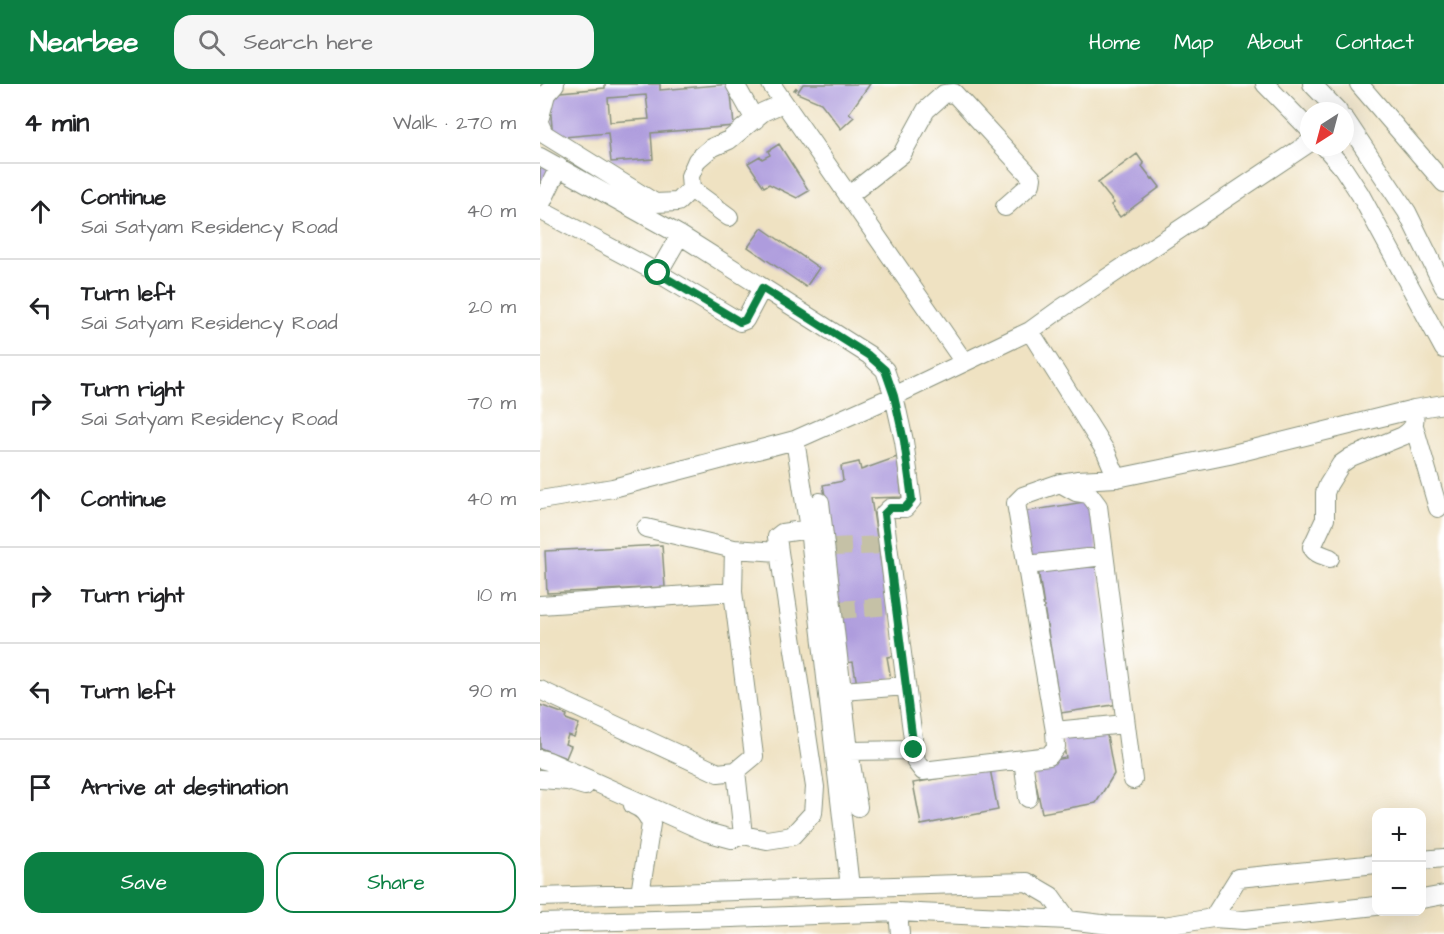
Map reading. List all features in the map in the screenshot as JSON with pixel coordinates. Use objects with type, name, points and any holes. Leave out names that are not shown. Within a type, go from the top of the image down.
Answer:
[{"type":"street","points":[[540,117],[546,94],[555,84]]},
{"type":"street","points":[[735,84],[755,120]]},
{"type":"street","points":[[771,84],[964,362]]},
{"type":"street","points":[[1265,84],[1300,120]]},
{"type":"street","points":[[1359,84],[1444,183]]},
{"type":"street","points":[[1288,107],[1312,85],[1329,102]]},
{"type":"street","points":[[849,196],[902,154],[926,110],[944,94],[954,93],[1032,178],[1031,184],[1005,207]]},
{"type":"street","points":[[729,217],[691,189],[690,176],[697,160],[711,148],[729,140],[763,112],[783,103]]},
{"type":"street","points":[[540,125],[544,134],[655,203],[678,202],[691,189]]},
{"type":"street","points":[[1354,132],[1407,212],[1444,287]]},
{"type":"street","points":[[540,500],[613,488],[795,440],[894,396],[1030,331],[1300,148]]},
{"type":"street","points":[[1333,156],[1360,194],[1444,349]]},
{"type":"street","points":[[540,157],[680,235],[868,355],[885,370],[894,396],[904,441],[912,500],[905,508],[890,508],[884,514],[885,545],[916,762],[923,771],[1049,756],[1056,747],[1016,503],[1023,496],[1060,483],[1117,478],[1414,417],[1444,404]]},
{"type":"street","points":[[559,167],[540,208],[658,273],[740,322],[745,320],[762,288]]},
{"type":"street","points":[[658,273],[680,235]]},
{"type":"street","points":[[1030,331],[1106,452],[1117,478]]},
{"type":"street","points":[[1414,417],[1438,508]]},
{"type":"street","points":[[1330,558],[1318,553],[1312,547],[1325,519],[1325,493],[1328,485],[1341,464],[1352,457],[1403,436],[1414,417]]},
{"type":"street","points":[[795,440],[809,529],[850,887]]},
{"type":"street","points":[[1060,483],[1076,492],[1089,494],[1098,506],[1133,780]]},
{"type":"street","points":[[820,502],[829,547],[842,691],[858,807]]},
{"type":"street","points":[[646,528],[734,549],[779,552]]},
{"type":"street","points":[[540,759],[706,832],[732,839],[743,835],[767,840],[792,836],[813,813],[815,787],[777,537],[782,533],[809,529]]},
{"type":"street","points":[[540,690],[718,773],[736,771],[754,756],[734,592],[734,549]]},
{"type":"street","points":[[1027,565],[1104,556]]},
{"type":"street","points":[[540,605],[734,592]]},
{"type":"street","points":[[842,691],[906,686]]},
{"type":"street","points":[[1055,731],[1125,724]]},
{"type":"street","points":[[849,751],[914,750]]},
{"type":"street","points":[[1023,759],[1028,798]]},
{"type":"street","points":[[736,771],[743,835]]},
{"type":"street","points":[[540,779],[568,781],[596,790],[640,808],[648,816],[651,824],[640,894]]},
{"type":"street","points":[[1426,860],[1444,858]]},
{"type":"street","points":[[1214,918],[1238,878],[1372,865]]},
{"type":"street","points":[[540,897],[1027,882],[1051,896],[1068,920]]},
{"type":"street","points":[[730,891],[733,926]]},
{"type":"street","points":[[1426,898],[1444,895]]},
{"type":"street","points":[[540,923],[733,926],[898,912],[1068,920],[1110,925],[1164,926],[1214,918],[1244,920],[1372,907]]},
{"type":"street","points":[[898,912],[900,934]]},
{"type":"building","points":[[605,84],[660,84],[660,90],[730,84],[734,126],[651,133],[653,159],[611,162],[608,133],[553,138],[549,93],[605,88]],"holes":[[[646,95],[649,119],[610,122],[608,98]]]},
{"type":"building","points":[[803,84],[870,84],[849,113],[854,117],[841,129],[821,103],[797,93]]},
{"type":"building","points":[[779,144],[809,191],[797,198],[769,184],[764,187],[748,163],[760,156],[762,159],[770,155],[768,151]]},
{"type":"building","points":[[1137,154],[1144,164],[1142,166],[1160,187],[1120,217],[1111,205],[1114,203],[1098,183]]},
{"type":"building","points":[[540,160],[551,166],[540,187]]},
{"type":"building","points":[[762,228],[819,268],[806,287],[748,247]]},
{"type":"building","points":[[897,457],[902,497],[871,498],[895,656],[887,657],[891,679],[857,685],[853,662],[846,663],[832,554],[836,554],[823,485],[843,481],[841,466],[859,462],[861,470]]},
{"type":"building","points":[[1090,501],[1098,551],[1030,562],[1022,512]]},
{"type":"building","points":[[662,545],[665,587],[547,593],[545,551]]},
{"type":"building","points":[[1097,560],[1119,704],[1061,713],[1038,569]]},
{"type":"building","points":[[540,705],[567,715],[566,719],[579,724],[574,737],[568,735],[565,744],[571,746],[566,758],[540,748]]},
{"type":"building","points":[[1106,730],[1114,774],[1096,803],[1042,813],[1032,764],[1066,758],[1062,738]]},
{"type":"building","points":[[990,769],[998,810],[921,825],[913,783]]},
{"type":"tunnel","points":[[833,547],[882,545]]},
{"type":"tunnel","points":[[838,610],[891,606]]},
{"type":"route","points":[[658,273],[740,322],[745,320],[762,288],[868,355],[885,370],[894,396],[904,441],[912,500],[905,508],[890,508],[884,514],[914,750]]}]
